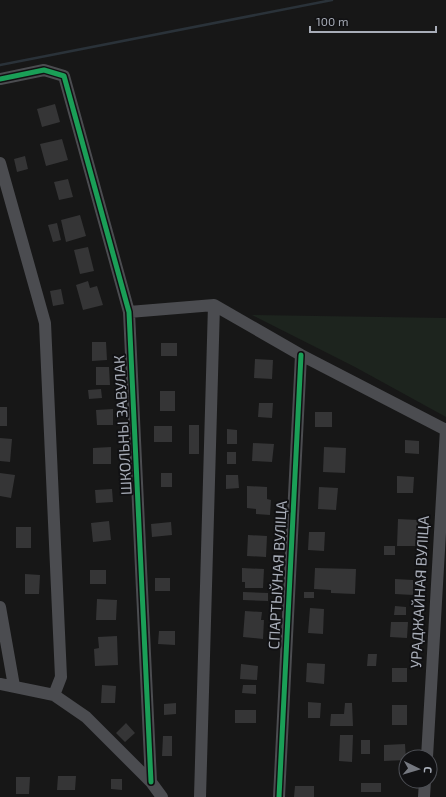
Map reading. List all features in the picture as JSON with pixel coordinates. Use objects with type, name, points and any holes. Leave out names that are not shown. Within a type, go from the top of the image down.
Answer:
[{"type":"street","name":"ШКОЛЬНЫ ЗАВУЛАК","points":[[0,79],[44,70],[64,76],[129,312],[152,782]]},
{"type":"street","points":[[0,163],[45,322],[61,676],[54,695]]},
{"type":"street","points":[[200,797],[214,304]]},
{"type":"street","points":[[129,312],[214,304],[301,354],[446,429]]},
{"type":"street","name":"СПАРТЫЎНАЯ ВУЛІЦА","points":[[279,797],[301,354]]},
{"type":"street","name":"УРАДЖАЙНАЯ ВУЛІЦА","points":[[427,749],[446,429]]},
{"type":"street","points":[[0,607],[14,686]]},
{"type":"street","points":[[0,684],[54,695],[86,717],[152,782],[162,797]]},
{"type":"shaded area","points":[[252,315],[446,318],[446,417],[355,367]]},
{"type":"building","points":[[55,104],[60,122],[42,127],[37,109]]},
{"type":"building","points":[[62,139],[68,160],[46,166],[40,144]]},
{"type":"building","points":[[25,156],[28,169],[17,172],[14,159]]},
{"type":"building","points":[[68,179],[73,197],[59,200],[54,182]]},
{"type":"building","points":[[80,215],[86,236],[66,242],[61,220]]},
{"type":"building","points":[[57,223],[61,240],[53,242],[48,225]]},
{"type":"building","points":[[88,247],[94,271],[80,274],[74,250]]},
{"type":"building","points":[[88,281],[90,288],[97,286],[103,305],[83,310],[76,285]]},
{"type":"building","points":[[61,289],[64,304],[53,306],[50,291]]},
{"type":"building","points":[[92,342],[106,342],[107,360],[92,361]]},
{"type":"building","points":[[161,343],[177,343],[177,356],[161,356]]},
{"type":"building","points":[[255,359],[273,360],[272,379],[254,378]]},
{"type":"building","points":[[96,367],[109,367],[110,385],[96,385]]},
{"type":"building","points":[[101,389],[102,398],[89,399],[88,390]]},
{"type":"building","points":[[160,391],[175,391],[175,411],[160,411]]},
{"type":"building","points":[[259,403],[273,403],[272,418],[258,417]]},
{"type":"building","points":[[0,407],[7,407],[7,426],[0,426]]},
{"type":"building","points":[[113,409],[113,425],[97,425],[96,410]]},
{"type":"building","points":[[315,412],[332,412],[332,427],[315,427]]},
{"type":"building","points":[[189,425],[199,425],[199,454],[189,454]]},
{"type":"building","points":[[154,426],[172,426],[172,442],[154,442]]},
{"type":"building","points":[[227,429],[237,430],[237,444],[227,444]]},
{"type":"building","points":[[0,438],[12,439],[10,462],[0,461]]},
{"type":"building","points":[[405,440],[419,441],[419,454],[405,453]]},
{"type":"building","points":[[253,443],[274,444],[272,462],[252,461]]},
{"type":"building","points":[[111,447],[111,464],[93,464],[93,448]]},
{"type":"building","points":[[324,447],[346,448],[345,473],[323,472]]},
{"type":"building","points":[[227,452],[236,452],[236,464],[227,464]]},
{"type":"building","points":[[0,473],[15,475],[11,498],[0,496]]},
{"type":"building","points":[[161,473],[172,473],[172,487],[161,487]]},
{"type":"building","points":[[226,475],[238,475],[239,488],[226,489]]},
{"type":"building","points":[[397,476],[414,477],[413,493],[397,493]]},
{"type":"building","points":[[247,486],[267,487],[267,499],[271,500],[270,515],[256,514],[256,509],[247,508]]},
{"type":"building","points":[[319,487],[338,488],[336,510],[318,509]]},
{"type":"building","points":[[112,489],[113,502],[96,503],[95,490]]},
{"type":"building","points":[[398,519],[418,520],[417,546],[397,546]]},
{"type":"building","points":[[109,521],[111,540],[93,542],[91,523]]},
{"type":"building","points":[[171,522],[172,535],[152,537],[151,524]]},
{"type":"building","points":[[16,527],[31,527],[31,548],[16,548]]},
{"type":"building","points":[[309,532],[325,532],[324,551],[308,550]]},
{"type":"building","points":[[248,535],[267,536],[266,557],[247,556]]},
{"type":"building","points":[[384,546],[395,546],[395,555],[384,555]]},
{"type":"building","points":[[242,568],[264,569],[263,588],[245,588],[245,582],[242,582]]},
{"type":"building","points":[[315,568],[356,569],[355,594],[331,593],[331,590],[314,589]]},
{"type":"building","points":[[90,570],[106,570],[106,584],[90,584]]},
{"type":"building","points":[[25,574],[40,575],[39,594],[25,594]]},
{"type":"building","points":[[155,578],[170,578],[170,591],[155,591]]},
{"type":"building","points":[[395,579],[413,580],[413,595],[395,594]]},
{"type":"building","points":[[243,592],[268,593],[268,601],[243,600]]},
{"type":"building","points":[[304,592],[314,592],[314,598],[304,598]]},
{"type":"building","points":[[97,599],[117,600],[116,620],[96,620]]},
{"type":"building","points":[[395,606],[406,607],[406,615],[394,615]]},
{"type":"building","points":[[310,608],[324,609],[323,634],[308,633]]},
{"type":"building","points":[[245,611],[262,612],[261,620],[264,620],[263,639],[243,637]]},
{"type":"building","points":[[391,622],[408,622],[407,638],[390,637]]},
{"type":"building","points":[[159,631],[175,631],[175,645],[158,644]]},
{"type":"building","points":[[117,636],[118,665],[95,666],[94,649],[99,648],[98,637]]},
{"type":"building","points":[[368,654],[377,654],[376,666],[367,666]]},
{"type":"building","points":[[307,663],[325,664],[324,684],[306,682]]},
{"type":"building","points":[[241,664],[258,666],[257,680],[240,679]]},
{"type":"building","points":[[392,668],[407,668],[407,682],[392,682]]},
{"type":"building","points":[[102,685],[116,686],[115,703],[101,703]]},
{"type":"building","points":[[243,685],[256,685],[256,694],[242,693]]},
{"type":"building","points":[[308,702],[321,703],[320,718],[308,718]]},
{"type":"building","points":[[176,703],[176,714],[164,715],[164,704]]},
{"type":"building","points":[[345,703],[352,703],[353,726],[330,726],[331,714],[344,714]]},
{"type":"building","points":[[392,705],[407,705],[407,725],[392,725]]},
{"type":"building","points":[[235,710],[256,710],[256,723],[235,723]]},
{"type":"building","points":[[126,723],[135,733],[125,742],[116,733]]},
{"type":"building","points":[[340,735],[353,735],[352,762],[339,761]]},
{"type":"building","points":[[163,736],[172,736],[172,756],[162,756]]},
{"type":"building","points":[[361,740],[370,740],[370,754],[361,754]]},
{"type":"building","points":[[405,744],[405,749],[398,749],[398,760],[384,761],[384,745]]},
{"type":"building","points":[[58,776],[76,776],[75,790],[57,790]]},
{"type":"building","points":[[16,777],[30,777],[29,794],[16,794]]},
{"type":"building","points":[[111,779],[122,779],[122,790],[111,789]]},
{"type":"building","points":[[361,783],[381,783],[381,792],[361,792]]},
{"type":"building","points":[[295,786],[314,786],[314,797],[294,797]]},
{"type":"waterway","points":[[0,65],[332,0]]},
{"type":"cycle path","points":[[0,79],[44,70],[64,76],[129,312],[151,782]]},
{"type":"cycle path","points":[[279,797],[301,355]]}]
